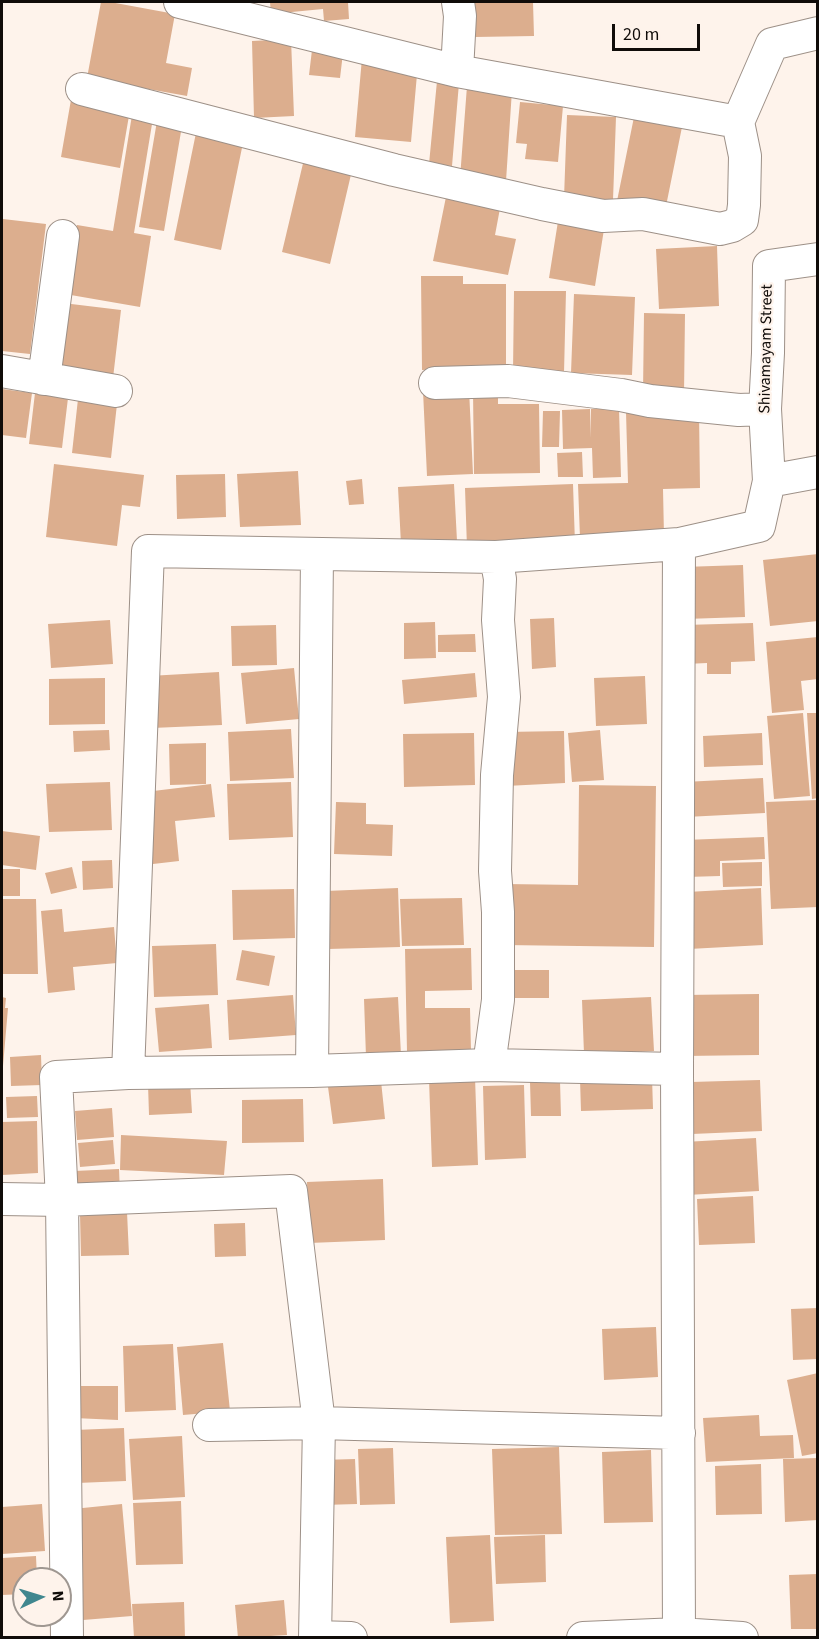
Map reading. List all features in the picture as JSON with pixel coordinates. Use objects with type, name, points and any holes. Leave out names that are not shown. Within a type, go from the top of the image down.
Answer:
[{"type":"street","points":[[180,2],[258,11],[457,71],[738,122]]},
{"type":"street","points":[[457,71],[460,16],[458,2]]},
{"type":"street","points":[[82,88],[384,168],[542,204],[603,216],[643,213],[720,229],[742,220],[745,156],[738,122],[772,44],[818,33]]},
{"type":"street","points":[[44,379],[63,236]]},
{"type":"street","name":"Shivamayam Street","points":[[679,544],[759,526],[769,481],[765,409],[769,266],[818,259]]},
{"type":"street","points":[[2,371],[116,391]]},
{"type":"street","points":[[435,383],[508,381],[684,405],[739,410],[765,409]]},
{"type":"street","points":[[769,481],[818,472]]},
{"type":"street","points":[[128,1073],[148,551],[496,556],[679,544],[677,1069],[679,1636]]},
{"type":"street","points":[[312,1071],[317,554]]},
{"type":"street","points":[[489,1065],[498,1000],[498,912],[495,871],[497,775],[504,697],[498,620],[500,579],[496,556]]},
{"type":"street","points":[[67,1638],[62,1200],[56,1077],[128,1073],[312,1071],[489,1065],[677,1069]]},
{"type":"street","points":[[2,1199],[62,1200],[291,1191],[319,1423],[315,1637],[351,1638]]},
{"type":"street","points":[[209,1425],[319,1423],[679,1433]]},
{"type":"street","points":[[583,1638],[679,1636],[742,1638]]},
{"type":"building","points":[[101,2],[175,14],[166,63],[192,68],[187,96],[87,78]]},
{"type":"building","points":[[270,2],[348,2],[349,19],[324,21],[323,9],[271,14]]},
{"type":"building","points":[[475,2],[533,2],[534,36],[475,37]]},
{"type":"building","points":[[291,39],[294,116],[254,118],[252,41]]},
{"type":"building","points":[[312,50],[343,53],[340,78],[309,75]]},
{"type":"building","points":[[362,58],[418,63],[411,142],[355,137]]},
{"type":"building","points":[[437,81],[459,83],[452,166],[429,164]]},
{"type":"building","points":[[467,86],[512,90],[506,181],[460,178]]},
{"type":"building","points":[[72,94],[131,104],[120,168],[61,157]]},
{"type":"building","points":[[520,102],[563,106],[558,162],[525,159],[527,144],[516,143]]},
{"type":"building","points":[[133,109],[154,112],[134,233],[151,236],[140,307],[65,294],[77,225],[113,231]]},
{"type":"building","points":[[567,115],[616,117],[613,200],[564,198]]},
{"type":"building","points":[[634,117],[682,127],[665,211],[617,201]]},
{"type":"building","points":[[157,121],[182,126],[164,231],[139,227]]},
{"type":"building","points":[[197,128],[244,138],[221,250],[174,240]]},
{"type":"building","points":[[305,155],[353,166],[330,264],[282,252]]},
{"type":"building","points":[[447,192],[501,203],[495,235],[516,239],[508,275],[433,261]]},
{"type":"building","points":[[559,215],[605,223],[595,286],[549,278]]},
{"type":"building","points":[[3,219],[46,224],[30,354],[2,351]]},
{"type":"building","points":[[717,246],[719,306],[659,309],[656,249]]},
{"type":"building","points":[[421,276],[463,276],[463,284],[506,284],[506,367],[422,370]]},
{"type":"building","points":[[514,291],[566,291],[564,373],[513,372]]},
{"type":"building","points":[[574,294],[635,297],[632,375],[571,373]]},
{"type":"building","points":[[63,303],[121,310],[113,378],[55,371]]},
{"type":"building","points":[[644,313],[685,314],[684,394],[643,393]]},
{"type":"building","points":[[2,389],[32,393],[26,438],[2,435]]},
{"type":"building","points":[[469,389],[473,474],[427,476],[423,391]]},
{"type":"building","points":[[498,389],[498,404],[539,404],[540,473],[474,474],[473,390]]},
{"type":"building","points":[[35,393],[68,398],[62,448],[29,444]]},
{"type":"building","points":[[78,399],[117,404],[111,458],[72,453]]},
{"type":"building","points":[[590,409],[591,438],[591,409],[619,409],[621,477],[593,478],[592,448],[563,449],[562,410]]},
{"type":"building","points":[[543,411],[560,411],[559,447],[542,447]]},
{"type":"building","points":[[699,411],[700,488],[663,489],[664,536],[580,538],[578,484],[628,483],[626,412]]},
{"type":"building","points":[[582,452],[583,477],[558,477],[557,453]]},
{"type":"building","points":[[54,464],[144,475],[140,507],[122,505],[117,546],[46,537]]},
{"type":"building","points":[[298,471],[301,525],[240,527],[237,474]]},
{"type":"building","points":[[225,474],[226,517],[177,519],[176,475]]},
{"type":"building","points":[[362,479],[364,504],[349,505],[346,481]]},
{"type":"building","points":[[454,484],[457,541],[401,544],[398,487]]},
{"type":"building","points":[[573,484],[575,544],[467,548],[465,488]]},
{"type":"building","points":[[818,554],[818,621],[770,626],[763,560]]},
{"type":"building","points":[[743,565],[745,617],[685,619],[683,567]]},
{"type":"building","points":[[554,618],[556,667],[532,669],[530,619]]},
{"type":"building","points":[[110,620],[113,664],[51,668],[48,624]]},
{"type":"building","points":[[435,622],[436,658],[404,659],[404,623]]},
{"type":"building","points":[[753,623],[755,661],[731,662],[731,674],[707,674],[707,663],[686,664],[685,625]]},
{"type":"building","points":[[276,625],[277,665],[232,666],[231,626]]},
{"type":"building","points":[[475,634],[476,652],[438,652],[438,635]]},
{"type":"building","points":[[818,637],[818,679],[801,681],[804,710],[772,713],[766,642]]},
{"type":"building","points":[[294,668],[299,719],[246,724],[241,673]]},
{"type":"building","points":[[219,672],[222,725],[152,728],[149,676]]},
{"type":"building","points":[[475,673],[477,697],[404,704],[402,680]]},
{"type":"building","points":[[645,676],[647,724],[596,726],[594,678]]},
{"type":"building","points":[[105,678],[105,724],[49,725],[49,679]]},
{"type":"building","points":[[803,713],[810,796],[774,799],[767,716]]},
{"type":"building","points":[[807,713],[818,713],[818,798],[812,799]]},
{"type":"building","points":[[291,729],[294,778],[230,781],[228,732]]},
{"type":"building","points":[[109,730],[110,750],[74,752],[73,731]]},
{"type":"building","points":[[600,730],[604,780],[572,782],[568,733]]},
{"type":"building","points":[[564,731],[565,783],[506,786],[505,732]]},
{"type":"building","points":[[474,733],[475,785],[404,787],[403,734]]},
{"type":"building","points":[[762,733],[763,765],[704,767],[703,736]]},
{"type":"building","points":[[206,743],[206,784],[170,785],[169,744]]},
{"type":"building","points":[[763,778],[765,813],[686,817],[684,782]]},
{"type":"building","points":[[110,782],[112,830],[49,832],[46,784]]},
{"type":"building","points":[[291,782],[293,837],[229,840],[227,784]]},
{"type":"building","points":[[211,784],[215,817],[175,821],[179,861],[153,864],[145,792]]},
{"type":"building","points":[[579,785],[656,786],[654,947],[504,945],[505,884],[578,885]]},
{"type":"building","points":[[818,800],[818,907],[771,909],[766,802]]},
{"type":"building","points":[[336,802],[366,803],[366,824],[393,825],[392,856],[334,854]]},
{"type":"building","points":[[2,831],[40,836],[36,870],[2,865]]},
{"type":"building","points":[[764,837],[765,859],[720,861],[720,876],[686,877],[684,840]]},
{"type":"building","points":[[112,860],[113,888],[83,890],[82,861]]},
{"type":"building","points":[[762,862],[762,886],[723,887],[722,863]]},
{"type":"building","points":[[72,867],[77,888],[51,894],[45,873]]},
{"type":"building","points":[[2,869],[20,869],[20,896],[2,896]]},
{"type":"building","points":[[398,888],[400,947],[328,949],[326,891]]},
{"type":"building","points":[[761,888],[763,945],[689,949],[687,892]]},
{"type":"building","points":[[294,889],[295,938],[233,940],[232,890]]},
{"type":"building","points":[[462,898],[464,945],[402,946],[400,899]]},
{"type":"building","points":[[2,899],[36,899],[38,974],[2,974]]},
{"type":"building","points":[[62,909],[64,932],[114,927],[117,963],[73,967],[75,990],[48,993],[41,911]]},
{"type":"building","points":[[216,944],[218,995],[154,997],[152,946]]},
{"type":"building","points":[[471,948],[472,990],[425,991],[425,1008],[470,1008],[471,1051],[407,1052],[405,949]]},
{"type":"building","points":[[242,950],[275,956],[269,986],[236,980]]},
{"type":"building","points":[[506,970],[549,970],[549,998],[507,998]]},
{"type":"building","points":[[759,994],[759,1055],[684,1056],[684,995]]},
{"type":"building","points":[[293,995],[296,1035],[229,1040],[227,1000]]},
{"type":"building","points":[[2,997],[6,998],[5,1008],[8,1008],[3,1066],[2,1066]]},
{"type":"building","points":[[398,997],[401,1055],[366,1057],[364,999]]},
{"type":"building","points":[[651,997],[654,1051],[584,1054],[582,1000]]},
{"type":"building","points":[[209,1004],[212,1048],[159,1052],[155,1008]]},
{"type":"building","points":[[41,1055],[42,1085],[11,1086],[10,1057]]},
{"type":"building","points":[[475,1077],[478,1165],[432,1167],[429,1079]]},
{"type":"building","points":[[652,1077],[653,1109],[581,1111],[580,1079]]},
{"type":"building","points":[[760,1080],[762,1131],[692,1134],[691,1082]]},
{"type":"building","points":[[190,1081],[192,1113],[149,1115],[148,1084]]},
{"type":"building","points":[[381,1081],[385,1119],[333,1124],[328,1087]]},
{"type":"building","points":[[560,1081],[561,1116],[531,1116],[530,1082]]},
{"type":"building","points":[[524,1085],[526,1158],[485,1160],[483,1086]]},
{"type":"building","points":[[37,1096],[38,1117],[7,1118],[6,1097]]},
{"type":"building","points":[[303,1099],[304,1142],[242,1143],[242,1100]]},
{"type":"building","points":[[112,1108],[114,1137],[77,1140],[75,1111]]},
{"type":"building","points":[[37,1121],[38,1173],[2,1175],[2,1122]]},
{"type":"building","points":[[121,1135],[227,1141],[224,1175],[120,1170]]},
{"type":"building","points":[[756,1138],[759,1191],[687,1195],[684,1142]]},
{"type":"building","points":[[113,1140],[115,1164],[80,1167],[78,1143]]},
{"type":"building","points":[[119,1169],[120,1194],[75,1196],[74,1171]]},
{"type":"building","points":[[383,1179],[385,1240],[309,1243],[307,1182]]},
{"type":"building","points":[[753,1196],[755,1243],[699,1245],[697,1199]]},
{"type":"building","points":[[127,1212],[129,1255],[81,1256],[80,1214]]},
{"type":"building","points":[[245,1223],[246,1256],[215,1257],[214,1224]]},
{"type":"building","points":[[818,1308],[818,1359],[793,1360],[791,1309]]},
{"type":"building","points":[[656,1327],[658,1377],[604,1380],[602,1329]]},
{"type":"building","points":[[223,1343],[230,1411],[183,1415],[177,1347]]},
{"type":"building","points":[[173,1344],[176,1410],[125,1412],[123,1346]]},
{"type":"building","points":[[818,1373],[818,1453],[802,1456],[787,1380]]},
{"type":"building","points":[[75,1386],[118,1386],[118,1420],[74,1418]]},
{"type":"building","points":[[759,1415],[760,1436],[793,1435],[794,1458],[706,1462],[703,1418]]},
{"type":"building","points":[[124,1428],[126,1481],[77,1483],[75,1430]]},
{"type":"building","points":[[182,1436],[185,1497],[133,1500],[129,1439]]},
{"type":"building","points":[[559,1447],[562,1534],[495,1535],[492,1449]]},
{"type":"building","points":[[393,1448],[395,1504],[360,1505],[358,1449]]},
{"type":"building","points":[[651,1450],[653,1522],[604,1523],[602,1452]]},
{"type":"building","points":[[818,1458],[818,1520],[785,1522],[783,1459]]},
{"type":"building","points":[[355,1459],[357,1504],[323,1505],[321,1460]]},
{"type":"building","points":[[761,1464],[762,1514],[716,1515],[715,1466]]},
{"type":"building","points":[[181,1501],[183,1564],[136,1565],[133,1503]]},
{"type":"building","points":[[42,1504],[45,1551],[2,1554],[2,1507]]},
{"type":"building","points":[[122,1504],[132,1616],[83,1620],[73,1509]]},
{"type":"building","points":[[490,1535],[494,1621],[450,1623],[446,1537]]},
{"type":"building","points":[[545,1535],[546,1582],[496,1584],[494,1537]]},
{"type":"building","points":[[36,1556],[36,1567],[12,1567],[12,1595],[2,1595],[2,1558]]},
{"type":"building","points":[[818,1574],[816,1629],[791,1629],[789,1575]]},
{"type":"building","points":[[284,1600],[287,1635],[238,1638],[235,1605]]},
{"type":"building","points":[[184,1602],[185,1638],[134,1638],[132,1604]]}]
